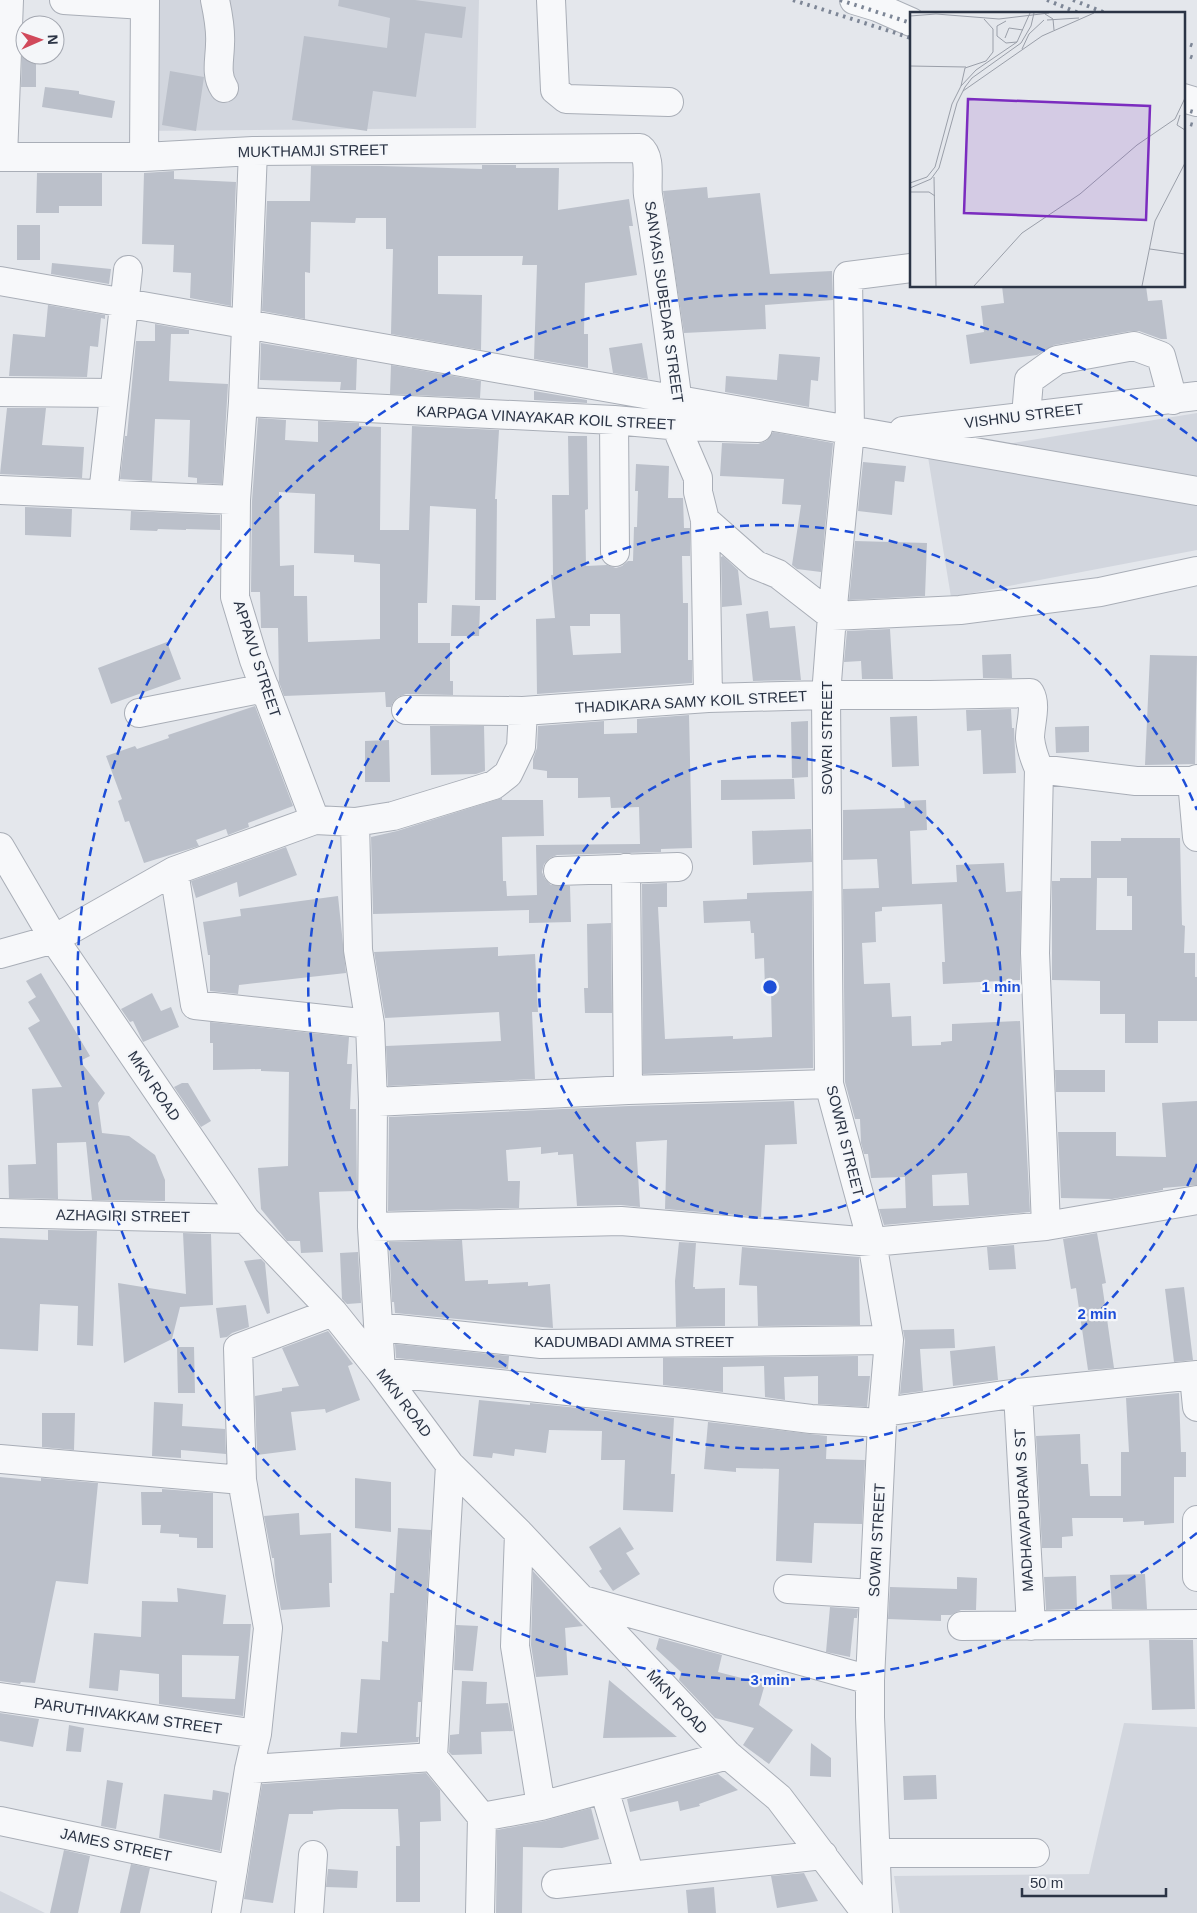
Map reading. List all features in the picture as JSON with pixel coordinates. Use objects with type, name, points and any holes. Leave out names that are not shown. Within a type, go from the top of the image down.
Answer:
[{"type":"street","points":[[2,157],[9,0]]},
{"type":"street","points":[[64,0],[144,3],[144,157]]},
{"type":"street","points":[[215,0],[220,44],[218,65],[221,84],[224,88]]},
{"type":"street","points":[[551,0],[555,90],[566,99],[670,102]]},
{"type":"street","points":[[854,0],[877,7],[910,22]]},
{"type":"street","points":[[1184,98],[1197,102]]},
{"type":"street","name":"MUKTHAMJI STREET","points":[[2,157],[144,157],[253,151],[625,147]]},
{"type":"street","name":"SANYASI SUBEDAR STREET","points":[[625,147],[640,148],[647,159],[646,187],[663,286],[681,426],[680,436],[698,478],[698,492],[705,520],[708,698]]},
{"type":"street","name":"APPAVU STREET","points":[[253,151],[243,402],[236,500],[235,597],[254,660],[315,820]]},
{"type":"street","name":"SOWRI STREET","points":[[878,1913],[870,1680],[883,1417],[889,1340],[872,1242],[829,1084],[826,695],[850,431],[848,276],[910,268]]},
{"type":"street","points":[[103,494],[128,270]]},
{"type":"street","points":[[0,281],[1197,491]]},
{"type":"street","points":[[1026,416],[1029,380],[1057,360],[1134,346],[1161,356],[1185,398]]},
{"type":"street","points":[[0,392],[114,393]]},
{"type":"street","name":"VISHNU STREET","points":[[850,431],[905,431],[1185,398]]},
{"type":"street","name":"KARPAGA VINAYAKAR KOIL STREET","points":[[243,402],[614,420],[681,426],[850,431]]},
{"type":"street","points":[[614,420],[616,552]]},
{"type":"street","points":[[0,490],[236,500]]},
{"type":"street","points":[[705,520],[756,565],[778,574],[832,616],[960,610],[1100,592],[1197,571]]},
{"type":"street","points":[[138,713],[265,688]]},
{"type":"street","name":"THADIKARA SAMY KOIL STREET","points":[[406,710],[523,711],[708,698],[1030,693],[1033,701],[1030,738],[1035,761],[1039,769],[1035,953],[1046,1226]]},
{"type":"street","points":[[0,954],[54,939],[174,871],[315,820],[355,822],[393,816],[494,785],[508,774],[521,747],[523,711]]},
{"type":"street","points":[[1039,769],[1136,782],[1195,780],[1197,837]]},
{"type":"street","points":[[355,822],[358,950],[370,1024],[373,1102],[372,1228],[382,1372],[684,1403],[811,1419],[883,1417],[1018,1393],[1195,1375],[1197,1407]]},
{"type":"street","name":"MKN ROAD","points":[[0,847],[54,939],[245,1219],[333,1312],[382,1372],[450,1465],[519,1533],[728,1755],[779,1798],[866,1913]]},
{"type":"street","points":[[558,871],[678,867]]},
{"type":"street","points":[[626,868],[628,1090]]},
{"type":"street","points":[[174,871],[195,1006],[370,1024]]},
{"type":"street","points":[[373,1102],[628,1090],[829,1084]]},
{"type":"street","points":[[372,1228],[621,1221],[872,1242],[1046,1226],[1197,1200]]},
{"type":"street","name":"AZHAGIRI STREET","points":[[0,1213],[245,1219]]},
{"type":"street","points":[[226,1913],[249,1769],[257,1734],[268,1628],[242,1480],[238,1348],[333,1312]]},
{"type":"street","name":"KADUMBADI AMMA STREET","points":[[379,1327],[541,1344],[889,1340]]},
{"type":"street","name":"MADHAVAPURAM S ST","points":[[1018,1393],[1031,1626]]},
{"type":"street","points":[[0,1459],[242,1480]]},
{"type":"street","points":[[450,1465],[433,1758],[482,1817],[480,1913]]},
{"type":"street","points":[[1197,1520],[1197,1577]]},
{"type":"street","points":[[519,1533],[515,1646],[541,1806]]},
{"type":"street","points":[[788,1589],[874,1594]]},
{"type":"street","points":[[582,1600],[870,1680]]},
{"type":"street","points":[[962,1626],[1197,1624]]},
{"type":"street","name":"PARUTHIVAKKAM STREET","points":[[0,1697],[257,1734]]},
{"type":"street","points":[[482,1817],[541,1806],[728,1755]]},
{"type":"street","points":[[249,1769],[433,1758]]},
{"type":"street","points":[[604,1789],[630,1876]]},
{"type":"street","name":"JAMES STREET","points":[[0,1821],[233,1870]]},
{"type":"street","points":[[876,1853],[1036,1853]]},
{"type":"street","points":[[309,1913],[313,1855]]},
{"type":"street","points":[[556,1884],[823,1855]]},
{"type":"shaded area","points":[[156,0],[479,0],[476,128],[136,131]]},
{"type":"shaded area","points":[[1197,413],[1197,550],[951,597],[928,457]]},
{"type":"shaded area","points":[[1124,1723],[1197,1727],[1197,1913],[900,1913],[894,1876],[1089,1874]]},
{"type":"shaded area","points":[[0,1891],[45,1913],[0,1913]]},
{"type":"building","points":[[339,0],[415,0],[466,7],[462,38],[425,33],[416,97],[373,91],[367,131],[292,120],[304,36],[387,48],[390,18],[338,6]]},
{"type":"building","points":[[22,65],[36,65],[36,87],[21,87]]},
{"type":"building","points":[[170,71],[204,77],[196,131],[162,125]]},
{"type":"building","points":[[45,87],[79,91],[79,94],[115,101],[112,118],[42,107]]},
{"type":"building","points":[[482,165],[516,165],[516,168],[559,168],[558,210],[629,199],[633,226],[629,226],[637,275],[585,283],[584,334],[588,334],[588,368],[534,359],[537,265],[522,265],[523,256],[438,256],[438,294],[482,295],[481,350],[391,334],[393,249],[386,249],[386,218],[356,218],[355,223],[311,222],[310,273],[305,272],[305,319],[262,311],[267,201],[310,201],[311,166],[482,169]]},
{"type":"building","points":[[174,171],[174,179],[236,182],[231,306],[190,298],[191,273],[173,272],[174,245],[142,244],[144,173]]},
{"type":"building","points":[[37,173],[102,173],[102,206],[59,206],[59,213],[36,213]]},
{"type":"building","points":[[707,187],[708,198],[760,193],[770,274],[832,271],[833,300],[765,305],[766,329],[684,333],[663,191]]},
{"type":"building","points":[[17,225],[40,225],[40,260],[17,260]]},
{"type":"building","points":[[52,263],[111,269],[109,284],[51,274]]},
{"type":"building","points":[[1002,288],[1146,288],[1148,301],[1162,300],[1167,339],[1161,339],[1139,331],[1131,331],[1054,345],[1037,355],[970,364],[966,335],[984,332],[981,306],[1004,303]]},
{"type":"building","points":[[48,305],[105,315],[105,319],[101,318],[98,347],[90,346],[87,377],[9,376],[13,334],[45,337]]},
{"type":"building","points":[[155,324],[189,330],[189,334],[171,334],[169,381],[228,384],[222,484],[197,483],[197,478],[188,477],[190,420],[155,419],[152,481],[120,479],[125,436],[127,436],[136,341],[155,341]]},
{"type":"building","points":[[261,343],[357,359],[356,390],[340,390],[341,382],[260,380]]},
{"type":"building","points":[[642,343],[648,379],[613,373],[609,348]]},
{"type":"building","points":[[779,354],[820,357],[818,381],[811,380],[809,407],[725,392],[726,376],[777,380]]},
{"type":"building","points":[[391,365],[481,381],[480,398],[390,394]]},
{"type":"building","points":[[534,391],[587,400],[587,403],[534,400]]},
{"type":"building","points":[[7,408],[46,408],[42,445],[84,447],[82,478],[0,474]]},
{"type":"building","points":[[258,418],[286,420],[285,440],[318,442],[318,421],[359,423],[359,426],[381,427],[380,530],[409,530],[412,426],[499,430],[495,499],[497,499],[496,600],[475,600],[476,509],[430,506],[427,603],[418,603],[418,643],[450,643],[450,681],[453,681],[453,695],[406,694],[398,697],[391,707],[386,707],[385,692],[284,696],[279,682],[278,628],[261,628],[260,592],[251,592],[252,501]],"holes":[[[279,492],[315,494],[314,553],[354,555],[354,562],[380,564],[380,639],[308,642],[307,596],[294,596],[294,565],[280,566]]]},
{"type":"building","points":[[773,432],[833,443],[821,572],[797,569],[792,565],[801,505],[782,504],[784,479],[720,476],[722,443],[758,444],[766,441]]},
{"type":"building","points":[[568,436],[587,436],[588,509],[585,510],[586,566],[607,565],[616,568],[628,561],[633,561],[634,527],[637,527],[638,491],[635,491],[636,464],[669,466],[668,498],[683,498],[684,528],[690,528],[690,556],[682,556],[683,603],[688,603],[688,660],[692,660],[692,683],[537,694],[536,619],[555,618],[551,575],[553,575],[552,495],[569,495]],"holes":[[[590,614],[620,614],[621,653],[573,655],[570,626],[590,626]]]},
{"type":"building","points":[[863,462],[906,466],[904,482],[895,481],[892,515],[858,511]]},
{"type":"building","points":[[25,507],[72,509],[71,537],[25,535]]},
{"type":"building","points":[[131,511],[220,515],[220,530],[130,530]]},
{"type":"building","points":[[855,541],[927,543],[925,596],[849,600]]},
{"type":"building","points":[[723,556],[738,570],[742,605],[722,607],[721,557]]},
{"type":"building","points":[[452,605],[480,606],[479,636],[451,636]]},
{"type":"building","points":[[768,611],[770,628],[795,626],[801,680],[753,681],[746,614]]},
{"type":"building","points":[[890,629],[893,679],[862,679],[861,661],[844,662],[847,631]]},
{"type":"building","points":[[167,642],[181,679],[111,704],[98,668]]},
{"type":"building","points":[[1011,654],[1012,678],[983,678],[982,655]]},
{"type":"building","points":[[1150,655],[1197,656],[1195,764],[1145,765]]},
{"type":"building","points":[[255,706],[293,806],[248,823],[249,827],[228,835],[226,829],[196,840],[199,846],[144,863],[129,821],[125,822],[118,801],[122,799],[106,756],[135,746],[137,749],[169,738],[168,735]]},
{"type":"building","points":[[1011,709],[1012,728],[1014,728],[1016,773],[983,774],[981,730],[967,731],[966,710]]},
{"type":"building","points":[[689,715],[692,848],[661,849],[661,852],[557,855],[550,858],[544,864],[542,872],[545,879],[551,885],[570,886],[571,922],[529,923],[529,910],[373,914],[371,837],[397,831],[502,798],[502,800],[543,800],[544,836],[502,837],[503,881],[506,881],[507,896],[537,895],[536,845],[640,844],[639,807],[611,808],[610,797],[578,798],[578,778],[547,778],[547,771],[533,769],[533,759],[537,748],[538,726],[604,721],[604,734],[637,733],[637,719]]},
{"type":"building","points":[[917,716],[919,766],[892,767],[890,717]]},
{"type":"building","points":[[808,721],[808,777],[792,778],[791,722]]},
{"type":"building","points":[[430,726],[484,726],[485,771],[476,774],[431,775]]},
{"type":"building","points":[[1089,726],[1089,752],[1056,753],[1055,727]]},
{"type":"building","points":[[389,740],[390,782],[365,782],[365,741]]},
{"type":"building","points":[[794,779],[795,799],[721,800],[721,780]]},
{"type":"building","points":[[926,800],[927,830],[910,831],[912,884],[957,882],[956,865],[1004,863],[1006,892],[1021,891],[1020,980],[943,984],[942,962],[945,962],[942,904],[882,907],[882,911],[875,912],[876,942],[862,943],[864,984],[890,983],[892,1017],[911,1016],[912,1046],[941,1045],[941,1042],[952,1041],[952,1024],[1020,1021],[1030,1212],[884,1225],[879,1209],[906,1208],[905,1177],[871,1178],[868,1154],[864,1154],[861,1143],[860,1119],[855,1119],[845,1082],[843,889],[879,888],[877,859],[843,860],[843,810],[905,808],[904,801]],"holes":[[[967,1173],[969,1205],[933,1206],[932,1175]]]},
{"type":"building","points":[[811,829],[812,862],[753,865],[752,831]]},
{"type":"building","points":[[1121,838],[1180,838],[1182,925],[1185,926],[1184,953],[1195,953],[1197,1021],[1158,1021],[1158,1043],[1125,1043],[1125,1014],[1100,1014],[1100,981],[1052,980],[1052,881],[1060,881],[1060,878],[1091,878],[1091,841],[1121,841]],"holes":[[[1097,878],[1127,878],[1127,896],[1132,896],[1132,930],[1096,930]]]},
{"type":"building","points":[[286,847],[297,875],[239,897],[237,882],[196,898],[191,881]]},
{"type":"building","points":[[667,883],[667,907],[658,907],[665,1039],[733,1036],[733,1039],[772,1037],[771,989],[765,989],[764,958],[755,959],[754,933],[751,933],[750,921],[704,923],[703,901],[747,899],[747,893],[812,891],[813,1068],[643,1074],[642,884]]},
{"type":"building","points":[[338,896],[346,973],[239,985],[238,994],[210,991],[210,955],[208,955],[203,922],[241,916],[240,909]]},
{"type":"building","points":[[611,923],[612,1013],[585,1013],[584,988],[588,988],[587,924]]},
{"type":"building","points":[[498,947],[498,956],[535,954],[538,1012],[532,1012],[535,1079],[388,1086],[386,1046],[501,1041],[499,1012],[385,1018],[374,952]]},
{"type":"building","points":[[41,973],[90,1056],[80,1061],[105,1093],[98,1103],[102,1133],[129,1136],[155,1155],[165,1180],[165,1201],[92,1200],[86,1142],[57,1143],[58,1199],[9,1198],[8,1165],[36,1164],[32,1089],[62,1087],[28,1028],[40,1021],[28,1002],[36,997],[26,981]]},
{"type":"building","points":[[152,993],[161,1011],[171,1007],[179,1027],[143,1042],[133,1021],[130,1022],[121,1009]]},
{"type":"building","points":[[210,1022],[349,1037],[347,1064],[352,1064],[350,1109],[356,1109],[357,1191],[319,1192],[323,1252],[301,1253],[300,1241],[287,1241],[261,1209],[258,1168],[288,1166],[289,1072],[261,1071],[261,1069],[213,1070],[213,1043],[210,1043]]},
{"type":"building","points":[[1055,1070],[1105,1070],[1105,1092],[1056,1092]]},
{"type":"building","points":[[182,1083],[188,1083],[211,1121],[201,1127],[174,1087]]},
{"type":"building","points":[[794,1101],[797,1144],[765,1145],[761,1217],[665,1209],[667,1140],[636,1142],[640,1207],[621,1205],[577,1206],[573,1154],[558,1155],[558,1152],[541,1154],[541,1147],[506,1150],[508,1181],[520,1181],[519,1208],[388,1211],[389,1117],[629,1106]]},
{"type":"building","points":[[1197,1101],[1197,1185],[1163,1188],[1163,1190],[1112,1199],[1061,1198],[1058,1132],[1116,1132],[1116,1156],[1166,1157],[1162,1103]]},
{"type":"building","points":[[48,1230],[97,1231],[93,1346],[77,1345],[78,1306],[40,1304],[38,1351],[0,1349],[0,1238],[48,1240]]},
{"type":"building","points":[[183,1233],[211,1234],[213,1305],[180,1307],[172,1339],[124,1363],[118,1283],[186,1294]]},
{"type":"building","points":[[1097,1233],[1106,1283],[1102,1284],[1114,1368],[1088,1370],[1076,1288],[1071,1289],[1063,1239]]},
{"type":"building","points":[[462,1240],[465,1281],[488,1280],[488,1284],[528,1282],[528,1286],[550,1284],[553,1328],[395,1313],[394,1302],[392,1302],[389,1242]]},
{"type":"building","points":[[679,1242],[696,1243],[693,1287],[695,1289],[725,1288],[725,1326],[676,1327],[675,1281]]},
{"type":"building","points":[[1014,1245],[1016,1269],[989,1270],[987,1247]]},
{"type":"building","points":[[742,1247],[859,1257],[860,1325],[758,1326],[757,1286],[739,1285]]},
{"type":"building","points":[[358,1252],[361,1303],[347,1304],[342,1299],[340,1253]]},
{"type":"building","points":[[261,1259],[265,1263],[270,1313],[267,1314],[244,1261]]},
{"type":"building","points":[[1184,1287],[1193,1360],[1174,1362],[1165,1289]]},
{"type":"building","points":[[246,1305],[249,1327],[232,1333],[227,1337],[220,1338],[216,1308]]},
{"type":"building","points":[[954,1329],[955,1348],[920,1349],[923,1391],[900,1394],[905,1341],[903,1330]]},
{"type":"building","points":[[328,1331],[353,1364],[348,1366],[360,1400],[326,1413],[325,1409],[291,1412],[296,1450],[257,1455],[255,1396],[282,1391],[282,1388],[299,1386],[282,1348]]},
{"type":"building","points":[[395,1344],[509,1356],[508,1369],[396,1358]]},
{"type":"building","points":[[995,1346],[998,1380],[953,1386],[950,1351]]},
{"type":"building","points":[[177,1347],[194,1347],[195,1393],[178,1393]]},
{"type":"building","points":[[858,1356],[858,1376],[870,1376],[867,1407],[818,1404],[818,1376],[784,1377],[785,1400],[765,1397],[764,1366],[723,1367],[723,1392],[663,1385],[663,1358]]},
{"type":"building","points":[[1179,1393],[1181,1452],[1186,1452],[1186,1477],[1174,1477],[1174,1523],[1144,1525],[1144,1521],[1123,1522],[1123,1518],[1072,1518],[1073,1536],[1062,1537],[1062,1548],[1042,1548],[1036,1436],[1080,1434],[1081,1464],[1088,1464],[1090,1496],[1121,1496],[1121,1452],[1129,1452],[1126,1398]]},
{"type":"building","points":[[479,1400],[530,1405],[530,1403],[674,1418],[671,1474],[675,1474],[673,1512],[623,1510],[625,1460],[601,1460],[602,1431],[549,1430],[546,1453],[515,1449],[514,1456],[493,1453],[492,1458],[473,1456]]},
{"type":"building","points":[[154,1402],[183,1404],[182,1426],[225,1429],[226,1454],[181,1450],[181,1458],[152,1456]]},
{"type":"building","points":[[42,1413],[75,1413],[74,1450],[42,1447]]},
{"type":"building","points":[[708,1422],[827,1436],[826,1459],[865,1460],[862,1524],[814,1523],[812,1563],[776,1561],[779,1469],[736,1468],[736,1472],[704,1469]]},
{"type":"building","points":[[0,1477],[41,1481],[41,1478],[98,1483],[88,1584],[56,1581],[35,1683],[21,1682],[20,1684],[0,1681]]},
{"type":"building","points":[[355,1478],[391,1482],[391,1532],[355,1528]]},
{"type":"building","points":[[162,1489],[213,1493],[213,1548],[197,1548],[197,1538],[179,1537],[179,1534],[160,1533],[161,1525],[142,1525],[141,1492],[162,1492]]},
{"type":"building","points":[[299,1513],[300,1535],[331,1533],[332,1583],[329,1583],[330,1607],[281,1610],[274,1558],[272,1558],[264,1516]]},
{"type":"building","points":[[620,1527],[634,1549],[626,1553],[640,1574],[613,1591],[599,1571],[602,1569],[589,1547]]},
{"type":"building","points":[[398,1528],[431,1530],[421,1702],[418,1702],[416,1737],[419,1737],[418,1742],[340,1747],[341,1732],[357,1733],[361,1679],[380,1680],[382,1641],[388,1642],[390,1593],[394,1593]]},
{"type":"building","points":[[533,1571],[583,1626],[565,1628],[568,1675],[536,1677],[531,1645]]},
{"type":"building","points":[[1145,1574],[1147,1609],[1112,1609],[1110,1575]]},
{"type":"building","points":[[1076,1576],[1077,1609],[1046,1610],[1044,1577]]},
{"type":"building","points":[[957,1577],[977,1578],[976,1610],[961,1610],[951,1615],[941,1615],[941,1621],[888,1619],[890,1587],[957,1589]]},
{"type":"building","points":[[177,1588],[226,1595],[223,1624],[251,1624],[243,1716],[159,1704],[159,1674],[120,1670],[118,1691],[89,1688],[94,1633],[141,1637],[142,1601],[178,1602]],"holes":[[[182,1655],[239,1656],[235,1699],[182,1697]]]},
{"type":"building","points":[[830,1607],[858,1609],[857,1618],[854,1618],[850,1657],[826,1652]]},
{"type":"building","points":[[456,1625],[478,1626],[473,1671],[454,1670]]},
{"type":"building","points":[[659,1638],[722,1655],[718,1672],[765,1684],[759,1705],[793,1730],[769,1764],[743,1745],[754,1728],[715,1718],[679,1680],[681,1672],[656,1649]]},
{"type":"building","points":[[1149,1640],[1193,1640],[1195,1709],[1152,1710]]},
{"type":"building","points":[[609,1680],[677,1737],[603,1738]]},
{"type":"building","points":[[462,1681],[487,1682],[486,1704],[508,1703],[513,1731],[481,1732],[482,1754],[452,1755],[449,1752],[450,1735],[459,1734]]},
{"type":"building","points":[[0,1713],[39,1719],[33,1747],[0,1741]]},
{"type":"building","points":[[69,1725],[84,1728],[81,1752],[66,1751]]},
{"type":"building","points":[[811,1743],[831,1758],[831,1777],[810,1776]]},
{"type":"building","points":[[426,1773],[440,1790],[441,1821],[420,1822],[420,1902],[396,1902],[396,1846],[400,1846],[398,1809],[341,1809],[313,1811],[313,1814],[289,1814],[273,1903],[244,1899],[262,1784]]},
{"type":"building","points":[[718,1774],[738,1790],[699,1804],[700,1806],[680,1811],[678,1801],[630,1812],[627,1799]]},
{"type":"building","points":[[936,1775],[937,1799],[904,1800],[903,1776]]},
{"type":"building","points":[[107,1780],[123,1783],[116,1829],[101,1826]]},
{"type":"building","points":[[213,1790],[229,1793],[220,1851],[159,1838],[164,1794],[212,1800]]},
{"type":"building","points":[[591,1808],[599,1839],[562,1848],[523,1847],[522,1913],[496,1913],[497,1830],[544,1821]]},
{"type":"building","points":[[64,1850],[90,1856],[78,1913],[50,1913]]},
{"type":"building","points":[[131,1864],[150,1868],[140,1913],[120,1913]]},
{"type":"building","points":[[328,1869],[358,1871],[357,1888],[326,1887]]},
{"type":"building","points":[[804,1873],[818,1901],[777,1908],[771,1876]]},
{"type":"building","points":[[714,1887],[716,1913],[688,1913],[686,1890]]},
{"type":"railway","points":[[793,0],[910,38]]},
{"type":"railway","points":[[840,0],[910,23]]},
{"type":"railway","points":[[1047,0],[1076,12]]},
{"type":"railway","points":[[1073,0],[1103,12]]},
{"type":"railway","points":[[1184,42],[1197,47]]},
{"type":"railway","points":[[1184,54],[1197,59]]},
{"type":"railway","points":[[1184,109],[1197,113]]},
{"type":"railway","points":[[1184,122],[1197,126]]}]
